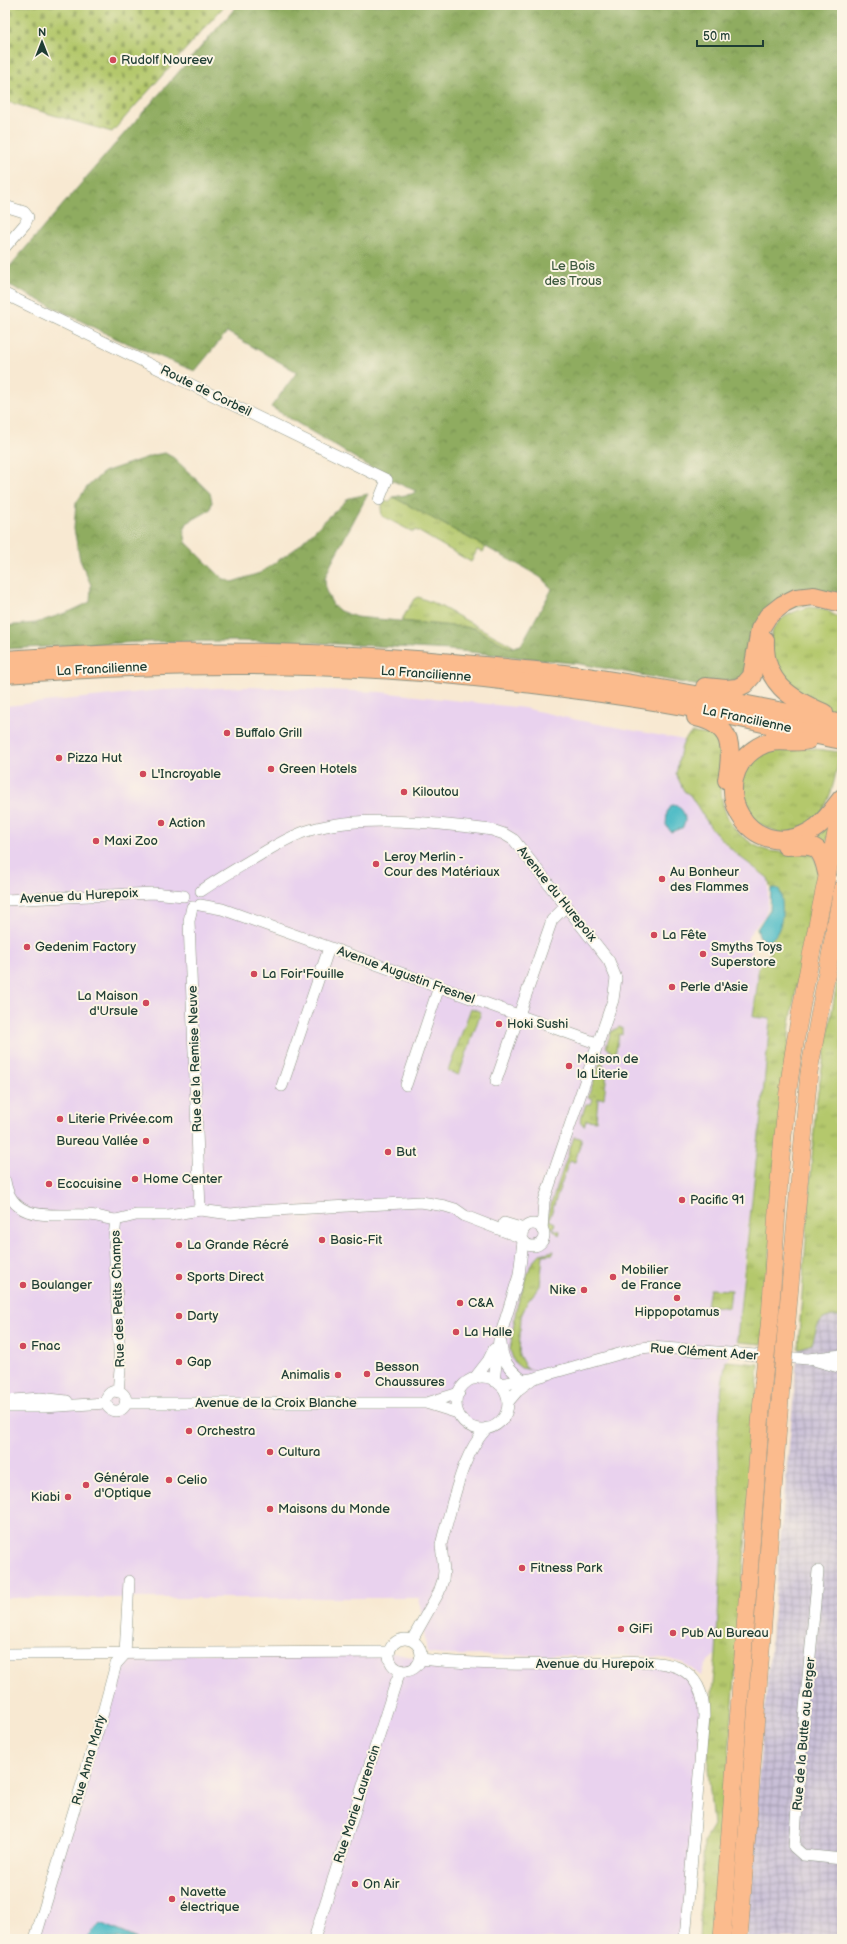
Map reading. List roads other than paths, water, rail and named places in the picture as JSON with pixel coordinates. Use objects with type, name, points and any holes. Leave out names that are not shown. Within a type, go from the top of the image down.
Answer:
[{"type":"highway","points":[[637,686],[652,680],[712,688],[737,688],[745,684],[752,676],[760,629],[768,616],[782,605],[796,598],[814,596],[842,603]]},
{"type":"highway","points":[[838,723],[826,713],[802,704],[781,688],[773,677],[766,663],[765,636],[768,626],[776,617],[795,606],[816,602],[828,604],[842,613]]},
{"type":"highway","name":"La Francilienne","points":[[5,660],[139,653],[298,652],[435,661],[578,676],[838,723]]},
{"type":"highway","name":"La Francilienne","points":[[5,674],[117,668],[296,666],[397,671],[523,682],[673,705],[842,740]]},
{"type":"highway","points":[[673,705],[686,715],[708,720],[716,725],[728,738],[732,752],[727,797],[730,811],[739,826],[750,836],[764,843],[780,846],[803,844],[816,847],[823,855],[827,873]]},
{"type":"highway","points":[[823,736],[806,741],[774,741],[759,747],[747,756],[738,769],[734,782],[734,797],[737,811],[753,832],[766,838],[780,840],[798,838],[822,824],[842,798]]},
{"type":"main road","points":[[722,1939],[763,1385],[770,1316],[785,1121],[791,1071],[808,966],[842,802]]},
{"type":"main road","points":[[739,1939],[786,1320],[809,1072],[839,922],[842,889]]},
{"type":"street","points":[[5,206],[24,212],[28,217],[25,224],[5,247]]},
{"type":"street","name":"Route de Corbeil","points":[[5,294],[387,480],[379,500]]},
{"type":"street","name":"Avenue du Hurepoix","points":[[5,900],[153,893],[198,901],[214,882],[289,838],[309,830],[342,824],[408,822],[479,828],[504,834],[514,840],[605,954],[616,978],[615,993],[544,1201],[524,1233],[519,1275],[500,1336],[488,1361],[474,1379]]},
{"type":"street","name":"Avenue Augustin Fresnel","points":[[198,901],[598,1044]]},
{"type":"street","name":"Rue de la Remise Neuve","points":[[198,901],[189,921],[200,1210]]},
{"type":"street","points":[[496,1081],[552,920],[566,906]]},
{"type":"street","points":[[282,1086],[329,948]]},
{"type":"street","points":[[406,1085],[439,987]]},
{"type":"street","points":[[5,1181],[12,1200],[33,1214],[89,1215],[116,1220]]},
{"type":"street","name":"Avenue du Hurepoix","points":[[542,1230],[544,1201]]},
{"type":"street","name":"Rue des Petits Champs","points":[[118,1392],[120,1370],[114,1238],[116,1220],[136,1215],[169,1215],[200,1210],[231,1214],[257,1210],[420,1202],[432,1203],[455,1210],[467,1210],[524,1233]]},
{"type":"street","points":[[536,1225],[542,1230],[543,1239],[537,1246],[529,1246],[524,1233],[536,1225]]},
{"type":"street","name":"Avenue du Hurepoix","points":[[519,1275],[537,1246]]},
{"type":"street","points":[[500,1336],[504,1361],[508,1368],[527,1380]]},
{"type":"street","name":"Avenue du Hurepoix","points":[[497,1382],[500,1336]]},
{"type":"street","name":"Rue Clément Ader","points":[[497,1382],[527,1380],[640,1348],[651,1347],[808,1359],[842,1368]]},
{"type":"street","name":"Rue Clément Ader","points":[[808,1359],[842,1355]]},
{"type":"street","points":[[466,1423],[480,1429],[487,1428],[500,1422],[504,1416],[508,1402],[504,1389],[497,1382],[481,1378],[474,1379],[468,1382],[459,1393],[456,1403],[458,1413],[466,1423],[469,1436],[467,1459]]},
{"type":"street","name":"Rue Clément Ader","points":[[508,1402],[527,1380]]},
{"type":"street","points":[[106,1403],[109,1395],[118,1392],[124,1397],[125,1403]]},
{"type":"street","name":"Avenue de la Croix Blanche","points":[[5,1407],[44,1407],[106,1403],[111,1410],[117,1411],[122,1408],[125,1403],[426,1403],[459,1393]]},
{"type":"street","name":"Avenue de la Croix Blanche","points":[[5,1401],[40,1398],[79,1404]]},
{"type":"street","name":"Avenue de la Croix Blanche","points":[[426,1403],[458,1413]]},
{"type":"street","points":[[412,1640],[439,1592],[444,1571],[441,1545],[444,1533],[467,1459],[476,1440],[487,1428]]},
{"type":"street","name":"Rue de la Butte au Berger","points":[[818,1571],[802,1741],[794,1847],[803,1855],[842,1859]]},
{"type":"street","points":[[125,1654],[129,1581]]},
{"type":"street","points":[[406,1639],[412,1640],[419,1646],[420,1659],[418,1664],[412,1669],[401,1670],[391,1663],[389,1652],[392,1645],[396,1641],[406,1639]]},
{"type":"street","points":[[5,1654],[389,1652]]},
{"type":"street","name":"Rue Anna Marly","points":[[35,1939],[99,1727],[116,1664],[125,1654]]},
{"type":"street","name":"Avenue du Hurepoix","points":[[420,1659],[448,1662],[561,1664],[612,1662],[650,1663],[678,1668],[691,1677],[699,1688],[704,1700],[704,1716],[685,1939]]},
{"type":"street","name":"Rue Marie Laurencin","points":[[314,1939],[401,1670]]},
{"type":"water","points":[[672,805],[679,807],[682,810],[685,821],[682,828],[671,832],[666,825],[667,812]]},
{"type":"water","points":[[771,889],[779,889],[781,895],[782,918],[777,933],[773,938],[767,941],[760,938],[757,929],[770,909]]},
{"type":"water","points":[[100,1923],[137,1939],[86,1939]]},
{"type":"place","name":"Rudolf Noureev","points":[[113,60]]},
{"type":"place","name":"Buffalo Grill","points":[[227,733]]},
{"type":"place","name":"Pizza Hut","points":[[59,758]]},
{"type":"place","name":"Green Hotels","points":[[271,769]]},
{"type":"place","name":"L'Incroyable","points":[[143,774]]},
{"type":"place","name":"Kiloutou","points":[[404,792]]},
{"type":"place","name":"Action","points":[[161,823]]},
{"type":"place","name":"Maxi Zoo","points":[[96,841]]},
{"type":"place","name":"Leroy Merlin - Cour des Matériaux","points":[[376,864]]},
{"type":"place","name":"Au Bonheur des Flammes","points":[[662,879]]},
{"type":"place","name":"La Fête","points":[[654,935]]},
{"type":"place","name":"Gedenim Factory","points":[[27,947]]},
{"type":"place","name":"Smyths Toys Superstore","points":[[703,954]]},
{"type":"place","name":"La Foir'Fouille","points":[[254,974]]},
{"type":"place","name":"Perle d'Asie","points":[[672,987]]},
{"type":"place","name":"La Maison d'Ursule","points":[[146,1003]]},
{"type":"place","name":"Hoki Sushi","points":[[499,1024]]},
{"type":"place","name":"Maison de la Literie","points":[[569,1066]]},
{"type":"place","name":"Literie Privée.com","points":[[60,1119]]},
{"type":"place","name":"Bureau Vallée","points":[[146,1141]]},
{"type":"place","name":"But","points":[[388,1152]]},
{"type":"place","name":"Home Center","points":[[135,1179]]},
{"type":"place","name":"Ecocuisine","points":[[49,1184]]},
{"type":"place","name":"Pacific 91","points":[[682,1200]]},
{"type":"place","name":"Basic-Fit","points":[[322,1240]]},
{"type":"place","name":"La Grande Récré","points":[[179,1245]]},
{"type":"place","name":"Sports Direct","points":[[179,1277]]},
{"type":"place","name":"Mobilier de France","points":[[613,1277]]},
{"type":"place","name":"Boulanger","points":[[23,1285]]},
{"type":"place","name":"Nike","points":[[584,1290]]},
{"type":"place","name":"Hippopotamus","points":[[677,1298]]},
{"type":"place","name":"C&A","points":[[460,1303]]},
{"type":"place","name":"Darty","points":[[179,1316]]},
{"type":"place","name":"La Halle","points":[[456,1332]]},
{"type":"place","name":"Fnac","points":[[23,1346]]},
{"type":"place","name":"Gap","points":[[179,1362]]},
{"type":"place","name":"Besson Chaussures","points":[[367,1374]]},
{"type":"place","name":"Animalis","points":[[338,1375]]},
{"type":"place","name":"Orchestra","points":[[189,1431]]},
{"type":"place","name":"Cultura","points":[[270,1452]]},
{"type":"place","name":"Celio","points":[[169,1480]]},
{"type":"place","name":"Générale d'Optique","points":[[86,1485]]},
{"type":"place","name":"Kiabi","points":[[68,1497]]},
{"type":"place","name":"Maisons du Monde","points":[[270,1509]]},
{"type":"place","name":"Fitness Park","points":[[522,1568]]},
{"type":"place","name":"GiFi","points":[[621,1629]]},
{"type":"place","name":"Pub Au Bureau","points":[[673,1633]]},
{"type":"place","name":"On Air","points":[[355,1884]]},
{"type":"place","name":"Navette électrique","points":[[172,1899]]},
{"type":"park label","name":"Le Bois des Trous","points":[[573,274]]}]
